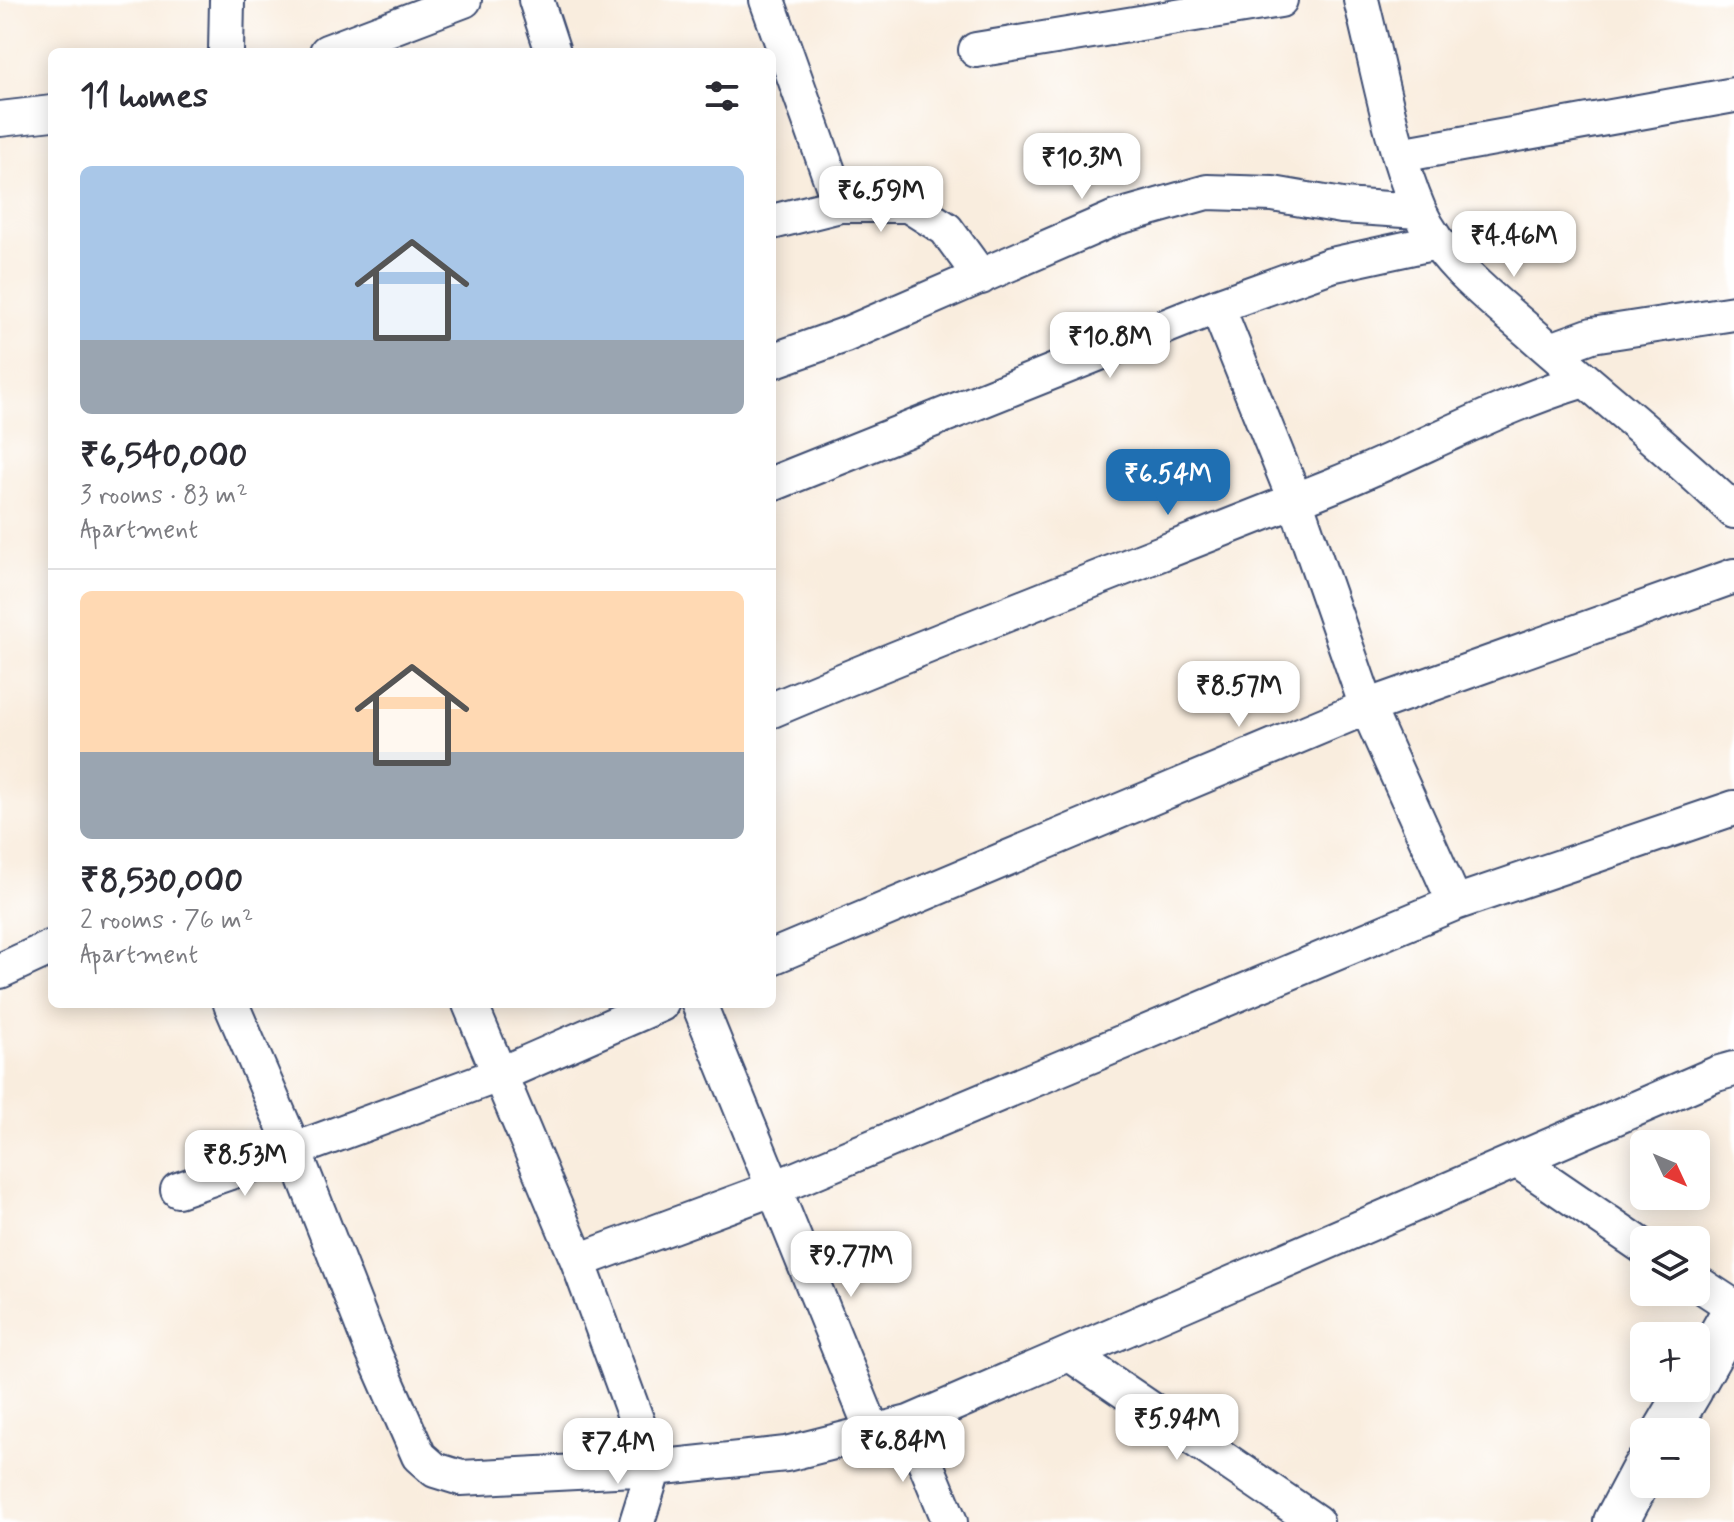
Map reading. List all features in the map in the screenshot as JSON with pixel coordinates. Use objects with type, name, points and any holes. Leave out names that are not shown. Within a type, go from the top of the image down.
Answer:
[{"type":"main road","points":[[1710,1354],[1734,1310]]},
{"type":"main road","points":[[1616,1522],[1630,1496]]},
{"type":"street","points":[[226,48],[227,0]]},
{"type":"street","points":[[338,48],[464,0]]},
{"type":"street","points":[[536,0],[552,48]]},
{"type":"street","points":[[767,0],[840,205]]},
{"type":"street","points":[[976,50],[1280,0]]},
{"type":"street","points":[[1361,0],[1400,155],[1419,211],[1437,242],[1471,280],[1689,468],[1734,511]]},
{"type":"street","points":[[1400,155],[1734,95]]},
{"type":"street","points":[[0,119],[48,113]]},
{"type":"street","points":[[776,360],[845,335],[1115,218],[1207,192],[1273,194],[1342,206],[1419,211]]},
{"type":"street","points":[[776,221],[840,205],[908,205],[946,229],[981,277]]},
{"type":"street","points":[[776,482],[1217,306],[1331,265],[1437,242]]},
{"type":"street","points":[[1217,306],[1295,500],[1367,707],[1455,903]]},
{"type":"street","points":[[1551,350],[1592,335],[1734,313]]},
{"type":"street","points":[[776,708],[1210,531],[1400,458],[1539,394],[1584,380]]},
{"type":"street","points":[[776,955],[1367,707],[1734,576]]},
{"type":"street","points":[[578,1261],[775,1188],[1455,903],[1734,808]]},
{"type":"street","points":[[0,971],[48,949]]},
{"type":"street","points":[[233,1008],[419,1456],[435,1470],[461,1478],[654,1468],[786,1454],[909,1423],[1716,1074],[1734,1069]]},
{"type":"street","points":[[472,1008],[578,1261],[654,1468],[637,1522]]},
{"type":"street","points":[[178,1190],[501,1074],[652,1008]]},
{"type":"street","points":[[701,1008],[873,1432]]},
{"type":"street","points":[[1518,1161],[1630,1237]]},
{"type":"street","points":[[1710,1292],[1734,1310]]},
{"type":"street","points":[[1070,1354],[1316,1522]]},
{"type":"street","points":[[909,1423],[950,1522]]}]
